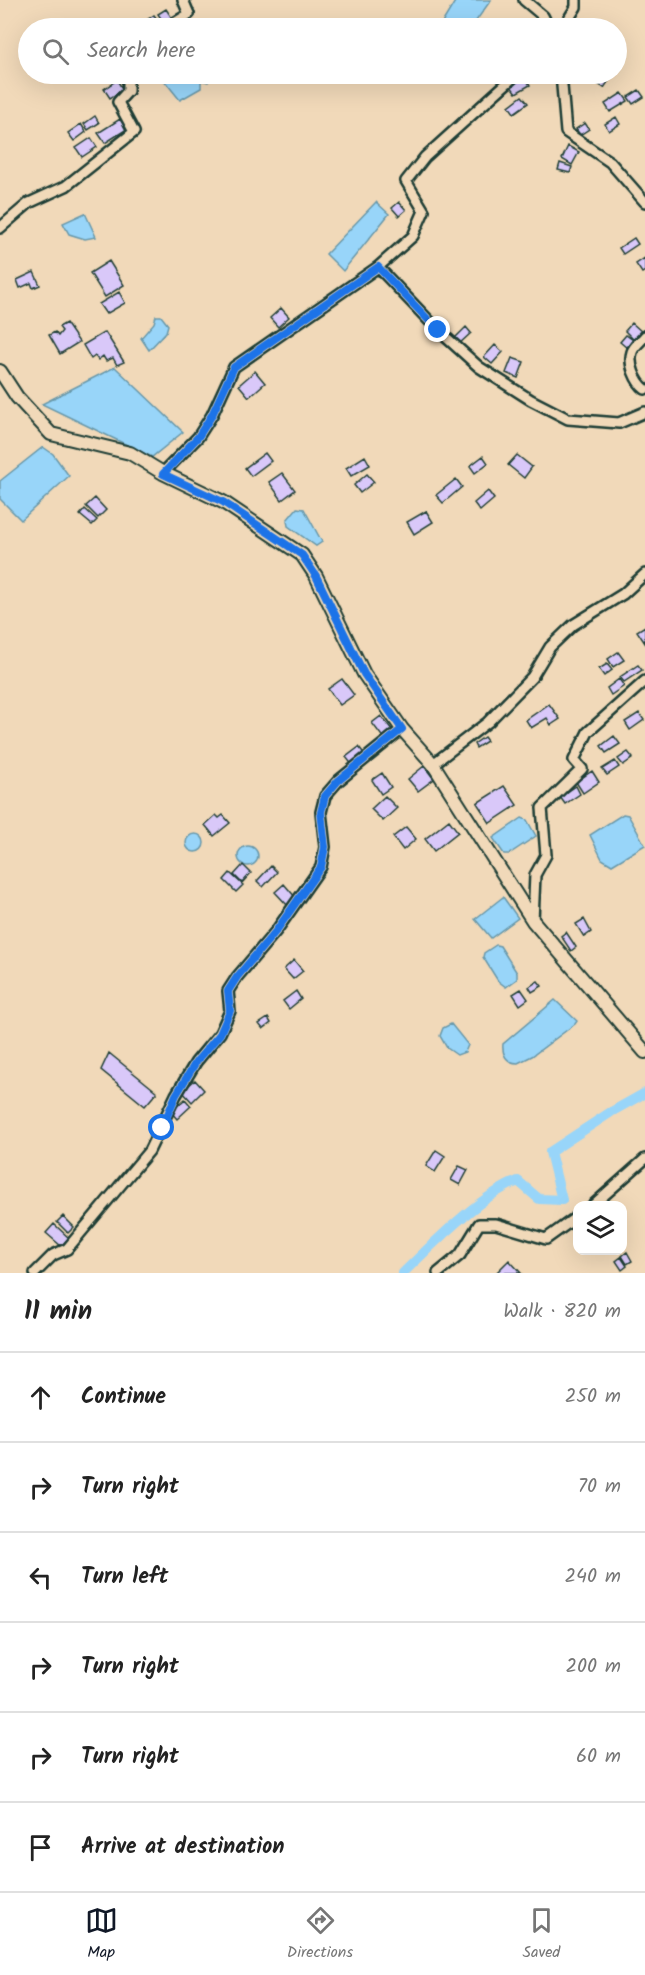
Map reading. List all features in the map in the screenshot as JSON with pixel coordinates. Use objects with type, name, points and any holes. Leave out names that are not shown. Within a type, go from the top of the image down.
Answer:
[{"type":"street","points":[[182,18],[189,14],[183,0]]},
{"type":"street","points":[[524,0],[544,18]]},
{"type":"street","points":[[569,18],[576,7],[576,0]]},
{"type":"street","points":[[0,228],[29,203],[66,186],[134,132],[118,102],[128,91],[128,84]]},
{"type":"street","points":[[163,474],[198,437],[212,415],[234,367],[378,267],[413,236],[424,211],[406,181],[425,157],[506,84]]},
{"type":"street","points":[[562,84],[566,132],[610,162],[645,202]]},
{"type":"street","points":[[378,267],[438,330],[479,367],[531,400],[568,419],[619,423],[645,412]]},
{"type":"street","points":[[645,336],[632,350],[631,363],[640,385],[645,389]]},
{"type":"street","points":[[0,371],[17,397],[51,434],[130,453],[163,474],[223,502],[302,555],[316,576],[364,674],[402,729],[434,764],[533,921],[645,1052]]},
{"type":"street","points":[[434,764],[488,722],[532,677],[550,647],[573,625],[623,594],[645,574]]},
{"type":"street","points":[[533,921],[535,874],[546,855],[542,808],[582,769],[574,760],[588,732],[645,681]]},
{"type":"street","points":[[34,1273],[53,1255],[67,1249],[149,1151],[196,1062],[220,1034],[230,1011],[228,991],[276,931],[321,867],[325,847],[321,812],[325,796],[338,781],[402,729]]},
{"type":"street","points":[[598,1201],[645,1160]]},
{"type":"street","points":[[438,1273],[460,1255],[479,1224],[496,1224],[546,1239],[573,1220]]},
{"type":"water","points":[[456,0],[491,0],[478,18],[445,18]]},
{"type":"water","points":[[167,84],[201,84],[201,88],[180,100]]},
{"type":"water","points":[[376,202],[389,214],[343,271],[326,254]]},
{"type":"water","points":[[85,213],[96,237],[85,239],[69,234],[63,223]]},
{"type":"water","points":[[156,316],[161,316],[168,325],[166,332],[149,350],[141,338],[154,323]]},
{"type":"water","points":[[115,367],[183,432],[152,457],[42,404]]},
{"type":"water","points":[[43,447],[53,454],[69,476],[21,520],[0,499],[0,481]]},
{"type":"water","points":[[297,508],[304,509],[322,542],[316,546],[288,526],[287,520]]},
{"type":"water","points":[[623,814],[628,815],[645,845],[612,865],[602,859],[590,835]]},
{"type":"water","points":[[522,818],[527,820],[536,836],[509,854],[504,854],[493,838]]},
{"type":"water","points":[[195,834],[201,837],[204,843],[201,849],[195,852],[189,849],[186,843],[189,837]]},
{"type":"water","points":[[244,846],[252,846],[258,852],[258,860],[252,866],[244,866],[238,860],[238,852]]},
{"type":"water","points":[[503,897],[518,918],[491,938],[475,919]]},
{"type":"water","points":[[496,945],[500,946],[517,973],[517,979],[506,987],[498,981],[483,957],[484,953]]},
{"type":"water","points":[[555,1000],[577,1021],[575,1024],[532,1056],[518,1063],[508,1060],[503,1051],[503,1044]]},
{"type":"water","points":[[451,1024],[468,1045],[465,1052],[457,1055],[447,1048],[440,1036],[443,1028]]},
{"type":"building","points":[[166,9],[172,18],[161,18],[158,14]]},
{"type":"building","points":[[111,84],[119,84],[123,90],[110,98],[104,89]]},
{"type":"building","points":[[529,84],[530,85],[516,93],[510,85]]},
{"type":"building","points":[[639,90],[644,97],[633,104],[628,97]]},
{"type":"building","points":[[622,93],[628,101],[610,112],[605,104]]},
{"type":"building","points":[[522,96],[528,103],[514,113],[509,106]]},
{"type":"building","points":[[95,116],[99,123],[88,130],[84,124]]},
{"type":"building","points":[[616,117],[620,124],[609,131],[605,124]]},
{"type":"building","points":[[120,119],[127,129],[105,143],[98,133]]},
{"type":"building","points":[[585,123],[589,129],[580,135],[576,129]]},
{"type":"building","points":[[81,124],[86,132],[74,141],[68,133]]},
{"type":"building","points":[[91,138],[97,147],[82,157],[76,148]]},
{"type":"building","points":[[568,146],[579,152],[572,165],[562,159]]},
{"type":"building","points":[[560,163],[572,167],[570,173],[558,170]]},
{"type":"building","points":[[399,202],[406,210],[399,216],[392,208]]},
{"type":"building","points":[[634,238],[638,244],[623,254],[619,248]]},
{"type":"building","points":[[645,258],[645,271],[642,273],[636,264]]},
{"type":"building","points":[[109,261],[124,285],[105,297],[90,273]]},
{"type":"building","points":[[34,272],[40,285],[33,288],[31,283],[20,288],[17,280]]},
{"type":"building","points":[[119,292],[125,303],[106,314],[99,304]]},
{"type":"building","points":[[281,308],[289,317],[278,327],[270,318]]},
{"type":"building","points":[[66,323],[79,342],[60,354],[49,335],[55,332],[58,336],[62,331],[59,327]]},
{"type":"building","points":[[632,323],[642,332],[634,340],[625,331]]},
{"type":"building","points":[[466,327],[471,333],[458,345],[453,340]]},
{"type":"building","points":[[105,332],[124,362],[117,365],[113,358],[106,361],[103,356],[98,360],[95,356],[91,359],[83,345]]},
{"type":"building","points":[[626,335],[633,340],[627,348],[620,342]]},
{"type":"building","points":[[495,345],[503,352],[492,364],[484,357]]},
{"type":"building","points":[[512,358],[524,362],[518,378],[506,373]]},
{"type":"building","points":[[255,371],[265,383],[249,397],[239,385]]},
{"type":"building","points":[[265,453],[271,461],[251,476],[245,468]]},
{"type":"building","points":[[517,455],[532,467],[524,478],[508,465]]},
{"type":"building","points":[[365,456],[370,465],[351,476],[346,468]]},
{"type":"building","points":[[483,456],[488,463],[475,473],[470,466]]},
{"type":"building","points":[[282,473],[295,490],[282,500],[269,482]]},
{"type":"building","points":[[367,474],[374,482],[360,493],[354,485]]},
{"type":"building","points":[[456,479],[462,487],[443,503],[436,495]]},
{"type":"building","points":[[488,491],[494,499],[480,511],[474,503]]},
{"type":"building","points":[[95,498],[106,510],[98,518],[86,506]]},
{"type":"building","points":[[85,509],[97,520],[92,525],[80,515]]},
{"type":"building","points":[[426,511],[433,522],[414,534],[407,522]]},
{"type":"building","points":[[645,626],[645,643],[637,631]]},
{"type":"building","points":[[618,652],[624,660],[613,667],[608,659]]},
{"type":"building","points":[[607,664],[612,670],[604,676],[599,669]]},
{"type":"building","points":[[638,665],[642,670],[624,682],[620,677]]},
{"type":"building","points":[[342,679],[354,695],[340,705],[328,689]]},
{"type":"building","points":[[619,679],[624,686],[611,695],[607,688]]},
{"type":"building","points":[[549,704],[560,719],[551,725],[547,718],[531,728],[526,720]]},
{"type":"building","points":[[639,713],[644,720],[630,730],[625,722]]},
{"type":"building","points":[[381,716],[393,731],[384,739],[372,723]]},
{"type":"building","points":[[614,736],[620,744],[606,753],[601,746]]},
{"type":"building","points":[[484,737],[487,741],[476,748],[474,744]]},
{"type":"building","points":[[359,747],[366,756],[353,766],[346,757]]},
{"type":"building","points":[[628,752],[633,758],[623,765],[618,759]]},
{"type":"building","points":[[615,761],[619,767],[607,775],[602,769]]},
{"type":"building","points":[[424,766],[434,779],[418,791],[408,779]]},
{"type":"building","points":[[592,771],[599,782],[583,793],[576,782]]},
{"type":"building","points":[[382,773],[391,787],[381,794],[372,780]]},
{"type":"building","points":[[504,786],[517,805],[490,823],[477,803]]},
{"type":"building","points":[[576,786],[580,794],[565,804],[560,797]]},
{"type":"building","points":[[385,796],[397,808],[383,821],[371,809]]},
{"type":"building","points":[[216,815],[219,818],[223,815],[230,823],[214,836],[205,825]]},
{"type":"building","points":[[449,820],[458,832],[434,851],[425,839]]},
{"type":"building","points":[[406,827],[416,839],[403,850],[393,837]]},
{"type":"building","points":[[243,865],[251,873],[242,883],[234,875]]},
{"type":"building","points":[[271,866],[277,872],[263,887],[257,881]]},
{"type":"building","points":[[230,873],[243,885],[236,892],[224,880]]},
{"type":"building","points":[[284,884],[296,898],[288,906],[275,892]]},
{"type":"building","points":[[584,919],[591,932],[584,937],[576,924]]},
{"type":"building","points":[[566,932],[576,947],[571,951],[561,936]]},
{"type":"building","points":[[294,960],[303,971],[293,979],[284,969]]},
{"type":"building","points":[[538,981],[542,986],[532,992],[529,987]]},
{"type":"building","points":[[521,989],[528,999],[520,1005],[513,994]]},
{"type":"building","points":[[296,991],[301,999],[289,1009],[283,1001]]},
{"type":"building","points":[[268,1018],[271,1023],[263,1029],[259,1024]]},
{"type":"building","points":[[109,1053],[157,1092],[145,1106],[101,1070]]},
{"type":"building","points":[[195,1080],[204,1090],[192,1102],[182,1091]]},
{"type":"building","points":[[185,1099],[191,1106],[177,1119],[171,1112]]},
{"type":"building","points":[[436,1150],[445,1156],[435,1172],[426,1166]]},
{"type":"building","points":[[459,1166],[468,1170],[460,1185],[451,1180]]},
{"type":"building","points":[[63,1216],[74,1227],[68,1233],[57,1222]]},
{"type":"building","points":[[54,1224],[69,1238],[61,1246],[46,1233]]},
{"type":"building","points":[[627,1252],[632,1261],[627,1264],[622,1256],[627,1255]]},
{"type":"building","points":[[621,1257],[627,1266],[622,1270],[616,1261]]},
{"type":"building","points":[[509,1260],[521,1273],[496,1273]]},
{"type":"waterway","points":[[403,1273],[472,1209],[503,1188],[518,1181],[539,1199],[562,1200],[550,1152],[645,1093]]},
{"type":"route","points":[[162,1128],[176,1095],[196,1062],[220,1034],[230,1011],[228,991],[276,931],[321,867],[325,847],[321,812],[325,796],[338,781],[402,729],[364,674],[316,576],[302,555],[285,541],[223,502],[163,474],[198,437],[212,415],[234,367],[284,330],[378,267],[438,330]]}]
